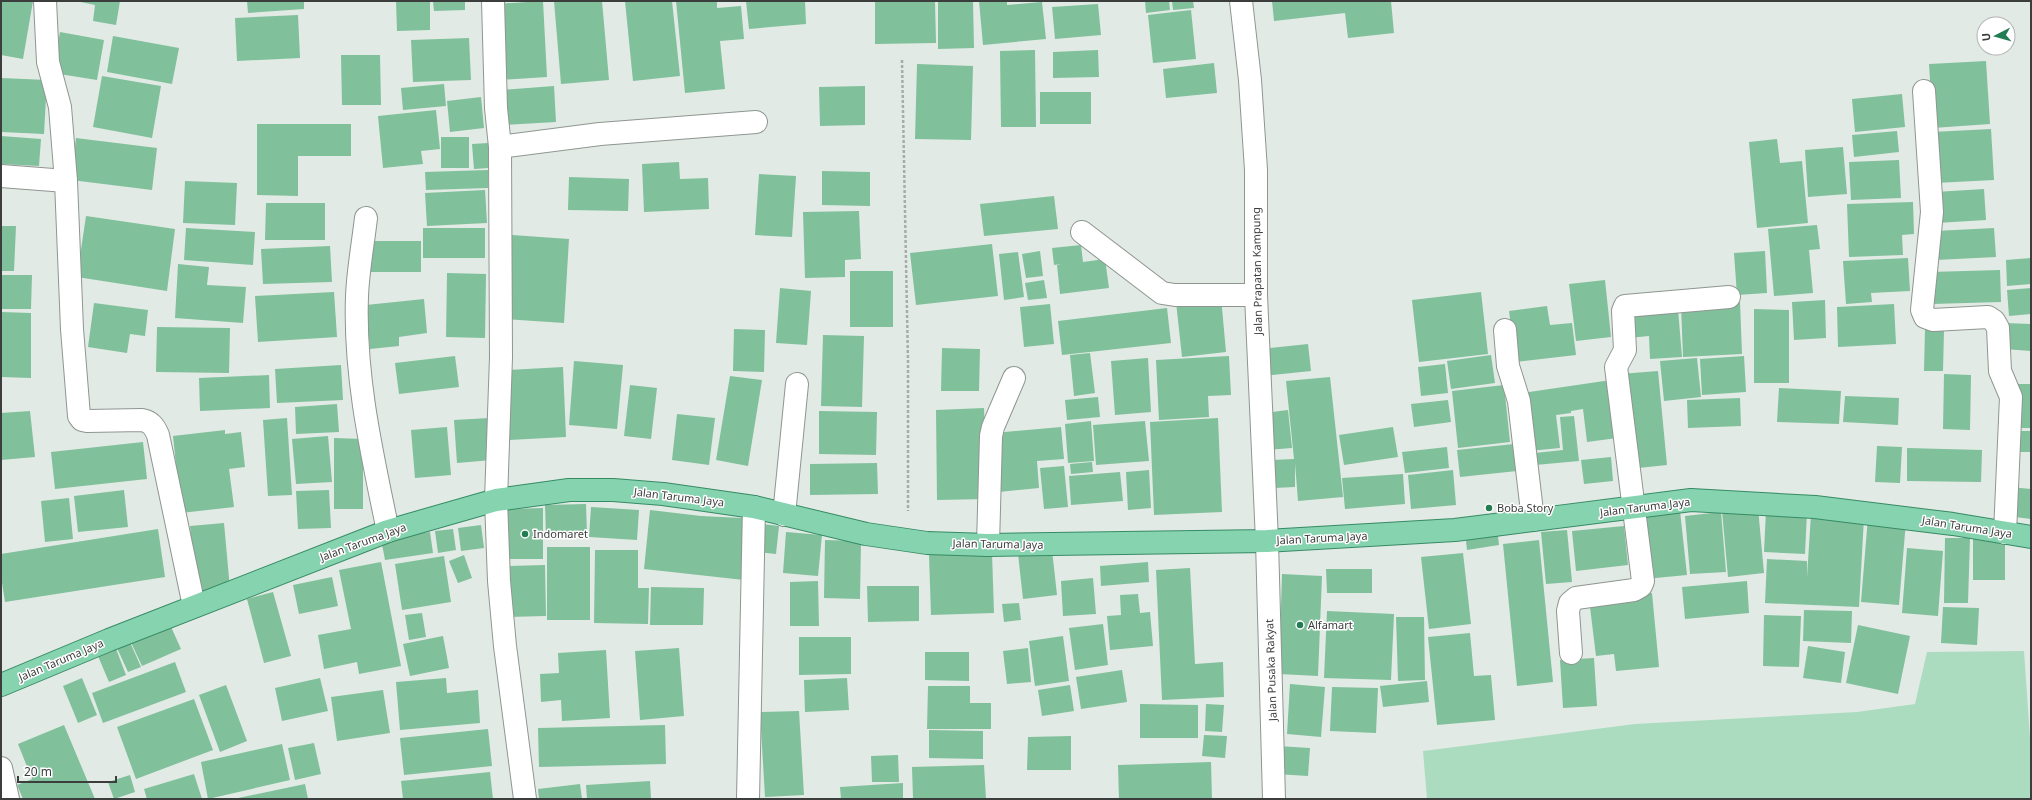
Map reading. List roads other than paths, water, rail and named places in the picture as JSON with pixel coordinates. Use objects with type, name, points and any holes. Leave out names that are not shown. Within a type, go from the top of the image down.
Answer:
[{"type":"main road","name":"Jalan Taruma Jaya","points":[[1,685],[194,606],[388,531],[496,500],[569,490],[612,490],[663,494],[754,507],[866,534],[927,543],[988,546],[1267,541],[1455,530],[1691,500],[1815,507],[1952,524],[2031,537]]},
{"type":"street","points":[[45,1],[48,62],[60,107],[66,180],[72,329],[79,416],[82,420],[87,421],[142,420],[150,422],[155,427],[158,435],[194,606]]},
{"type":"street","points":[[493,1],[496,108],[500,147],[501,357],[496,500],[499,580],[525,799]]},
{"type":"street","name":"Jalan Prapatan Kampung","points":[[1241,1],[1250,80],[1256,170],[1256,295],[1267,541]]},
{"type":"street","points":[[1924,91],[1932,212],[1922,310],[1925,317],[1933,320],[1988,317],[1994,321],[1998,328],[2000,371],[2011,397],[2004,533]]},
{"type":"street","points":[[500,147],[600,134],[756,122]]},
{"type":"street","points":[[1,176],[66,180]]},
{"type":"street","points":[[366,218],[357,296],[360,375],[372,453],[388,531]]},
{"type":"street","points":[[1082,232],[1162,293],[1175,295],[1256,295]]},
{"type":"street","points":[[1571,653],[1568,611],[1570,603],[1576,598],[1634,590],[1641,586],[1643,581],[1616,367],[1625,350],[1623,311],[1625,306],[1729,297]]},
{"type":"street","points":[[1505,330],[1508,366],[1519,401],[1533,520]]},
{"type":"street","points":[[988,546],[991,436],[993,427],[1014,378]]},
{"type":"street","points":[[784,515],[797,384]]},
{"type":"street","points":[[748,799],[754,507]]},
{"type":"street","name":"Jalan Pusaka Rakyat","points":[[1267,541],[1274,799]]},
{"type":"street","points":[[1,768],[8,799]]},
{"type":"place","name":"Boba Story","points":[[1489,508]]},
{"type":"place","name":"Indomaret","points":[[525,534]]},
{"type":"place","name":"Alfamart","points":[[1300,625]]}]
